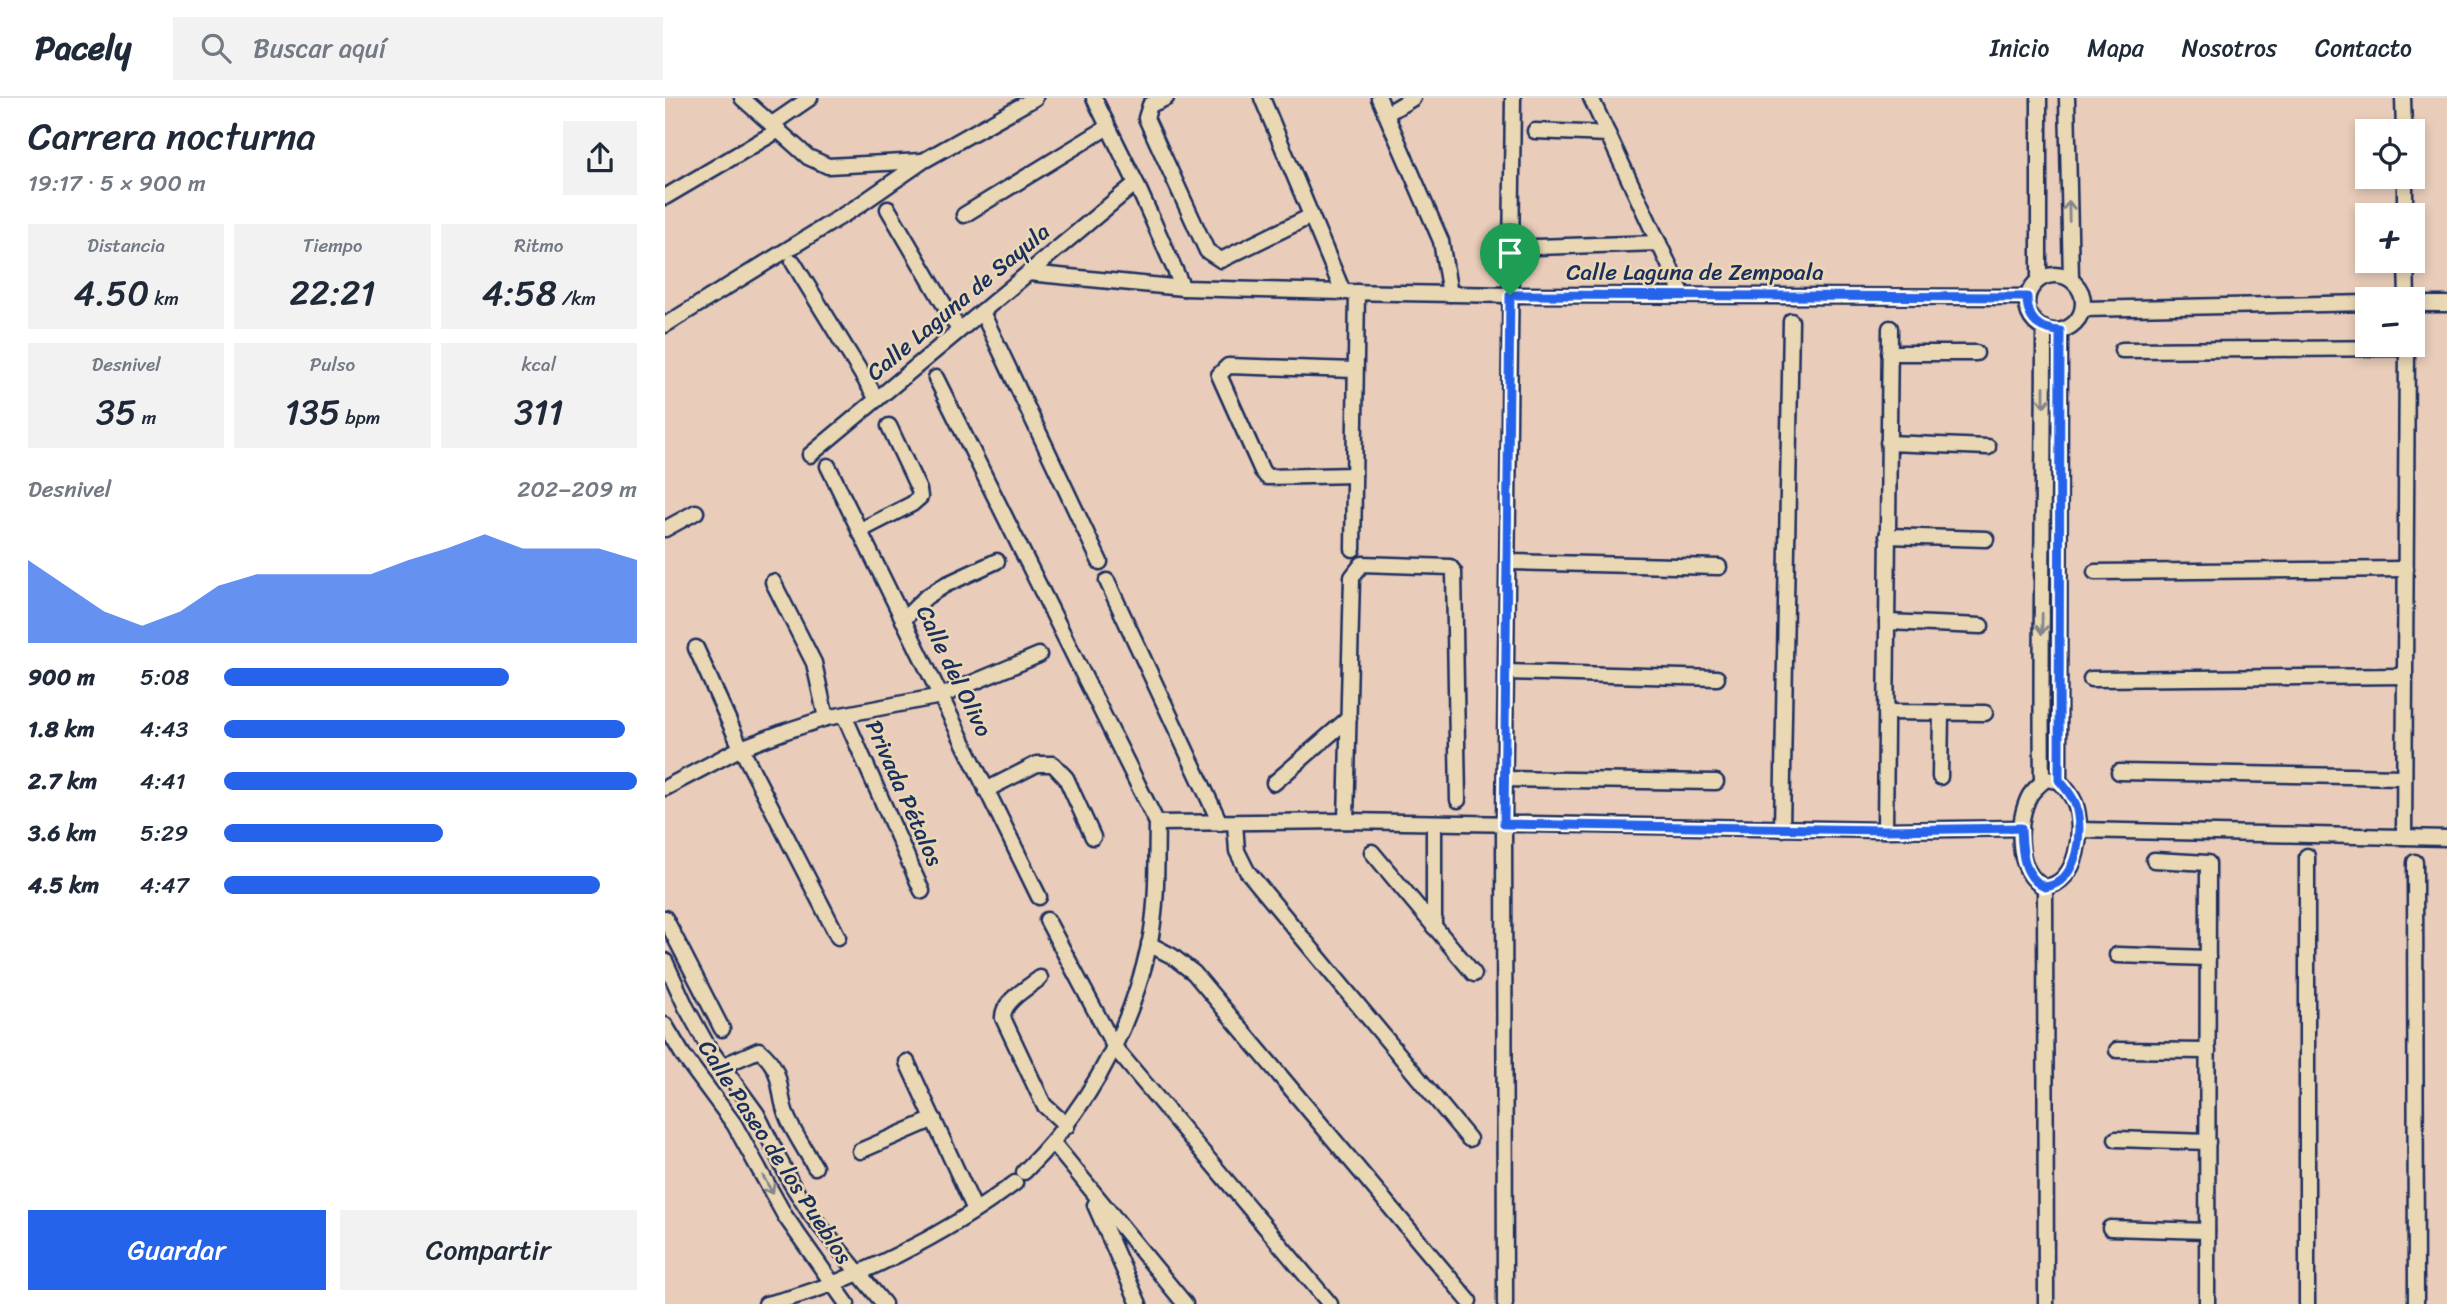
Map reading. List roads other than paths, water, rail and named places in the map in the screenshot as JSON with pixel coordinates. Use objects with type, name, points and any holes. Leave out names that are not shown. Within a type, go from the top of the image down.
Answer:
[{"type":"street","points":[[742,98],[808,157],[828,166],[923,160]]},
{"type":"street","points":[[665,197],[775,127],[810,98]]},
{"type":"street","points":[[665,325],[858,206],[923,160],[1035,98]]},
{"type":"street","points":[[1094,98],[1183,288]]},
{"type":"street","points":[[1166,98],[1150,105],[1146,118],[1207,251],[1213,256],[1221,260],[1311,216]]},
{"type":"street","points":[[1262,98],[1311,216],[1350,292],[1355,370],[1353,548]]},
{"type":"street","points":[[1379,98],[1441,241],[1450,294]]},
{"type":"street","points":[[1386,114],[1413,98]]},
{"type":"street","points":[[1505,1304],[1504,824],[1513,98]]},
{"type":"street","points":[[1591,98],[1683,295]]},
{"type":"street","points":[[2039,98],[2039,279]]},
{"type":"street","points":[[2067,98],[2071,279]]},
{"type":"street","points":[[2403,98],[2404,119]]},
{"type":"street","points":[[964,215],[1108,127]]},
{"type":"street","points":[[1535,131],[1608,134]]},
{"type":"street","name":"Calle Laguna de Sayula","points":[[810,455],[1136,183]]},
{"type":"street","points":[[888,209],[959,330]]},
{"type":"street","points":[[1536,247],[1659,243]]},
{"type":"street","points":[[793,262],[877,399]]},
{"type":"street","name":"Calle Laguna de Zempoala","points":[[1028,273],[1183,288],[1510,295],[2027,297]]},
{"type":"street","points":[[2049,275],[2061,275],[2071,279],[2079,287],[2083,298],[2083,309],[2078,319],[2070,327],[2060,331],[2043,328],[2031,318],[2027,308],[2031,287],[2039,279],[2049,275]]},
{"type":"street","points":[[2083,309],[2355,303]]},
{"type":"street","points":[[2425,304],[2447,304]]},
{"type":"street","points":[[982,312],[1100,562]]},
{"type":"street","points":[[1782,828],[1791,321]]},
{"type":"street","points":[[1885,830],[1889,328]]},
{"type":"street","points":[[2042,782],[2043,328]]},
{"type":"street","points":[[2059,780],[2046,779],[2029,797],[2021,828],[2029,876],[2045,887],[2052,886],[2070,867],[2079,830],[2074,802],[2059,780],[2060,331]]},
{"type":"street","points":[[2122,350],[2355,347]]},
{"type":"street","points":[[1889,353],[1976,353]]},
{"type":"street","points":[[2404,837],[2407,357]]},
{"type":"street","points":[[1354,475],[1267,477],[1219,375],[1228,366],[1355,370]]},
{"type":"street","points":[[766,1304],[835,1284],[931,1236],[975,1210],[1019,1177],[1067,1126],[1115,1048],[1135,998],[1149,944],[1156,880],[1157,823],[936,378]]},
{"type":"street","points":[[859,531],[912,504],[920,497],[889,426]]},
{"type":"street","points":[[1888,443],[1988,447]]},
{"type":"street","name":"Calle del Olivo","points":[[828,466],[1039,897]]},
{"type":"street","points":[[665,529],[696,512]]},
{"type":"street","points":[[1888,536],[1986,539]]},
{"type":"street","points":[[903,620],[926,597],[944,585],[997,561]]},
{"type":"street","points":[[1507,562],[1719,567]]},
{"type":"street","points":[[1346,821],[1352,577],[1362,564],[1450,567],[1454,572],[1458,800]]},
{"type":"street","points":[[2095,572],[2406,569]]},
{"type":"street","points":[[1107,581],[1220,823]]},
{"type":"street","points":[[773,582],[814,663],[826,718]]},
{"type":"street","points":[[1887,622],[1981,626]]},
{"type":"street","points":[[696,648],[741,748],[838,937]]},
{"type":"street","points":[[665,788],[741,748],[826,718],[941,696],[1039,655]]},
{"type":"street","points":[[1506,672],[1717,678]]},
{"type":"street","points":[[2091,679],[2405,676]]},
{"type":"street","points":[[1886,712],[1985,713]]},
{"type":"street","points":[[1940,776],[1941,713]]},
{"type":"street","name":"Privada Pétalos","points":[[843,715],[922,891]]},
{"type":"street","points":[[1274,783],[1349,718]]},
{"type":"street","points":[[986,790],[1037,764],[1053,765],[1066,778],[1093,836]]},
{"type":"street","points":[[2119,772],[2405,777]]},
{"type":"street","points":[[1505,779],[1716,782]]},
{"type":"street","points":[[1157,823],[1346,821],[1885,830],[2021,828]]},
{"type":"street","points":[[1235,823],[1237,851],[1247,871],[1469,1139]]},
{"type":"street","points":[[1434,823],[1434,927]]},
{"type":"street","points":[[2079,830],[2447,838]]},
{"type":"street","points":[[1372,852],[1473,974]]},
{"type":"street","points":[[2307,856],[2307,1304]]},
{"type":"street","points":[[2154,860],[2208,863],[2207,1304]]},
{"type":"street","points":[[2415,862],[2416,1304]]},
{"type":"street","points":[[2045,887],[2046,1304]]},
{"type":"street","points":[[665,918],[722,1029]]},
{"type":"street","points":[[1048,920],[1115,1048],[1330,1304]]},
{"type":"street","points":[[1149,944],[1172,956],[1194,973],[1469,1301]]},
{"type":"street","points":[[2117,955],[2208,958]]},
{"type":"street","points":[[665,961],[707,1045],[757,1114],[791,1183],[811,1215],[884,1304]]},
{"type":"street","points":[[1040,978],[1007,1005],[1003,1018],[1044,1105],[1067,1126]]},
{"type":"street","name":"Calle Paseo de los Pueblos","points":[[665,1025],[683,1055],[734,1124],[785,1216],[847,1304]]},
{"type":"street","points":[[722,1066],[759,1050],[768,1058],[780,1080],[787,1118],[815,1167]]},
{"type":"street","points":[[2117,1050],[2208,1051]]},
{"type":"street","points":[[908,1062],[975,1210]]},
{"type":"street","points":[[860,1151],[934,1119]]},
{"type":"street","points":[[2116,1139],[2208,1142]]},
{"type":"street","points":[[1053,1143],[1185,1304]]},
{"type":"street","points":[[1088,1188],[1139,1304]]},
{"type":"street","points":[[2110,1228],[2207,1231]]}]
